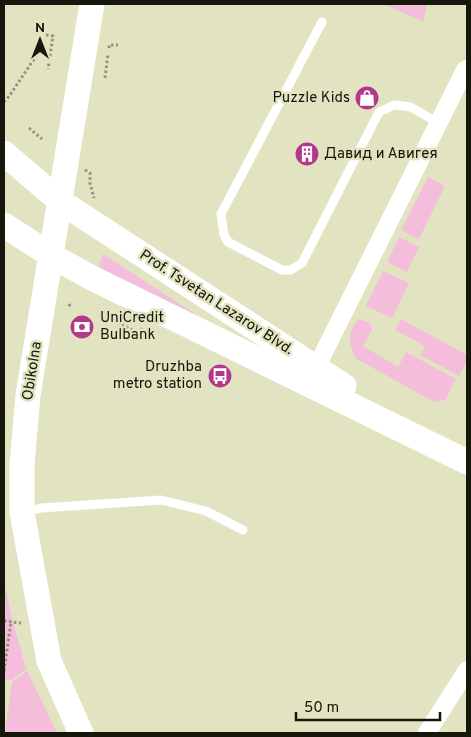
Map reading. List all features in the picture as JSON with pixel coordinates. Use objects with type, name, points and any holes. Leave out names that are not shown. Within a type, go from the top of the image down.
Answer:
[{"type":"main road","name":"Obikolna","points":[[81,733],[49,661],[22,512],[22,464],[28,396],[92,4]]},
{"type":"main road","name":"Prof. Tsvetan Lazarov Blvd.","points":[[4,153],[61,202],[434,445]]},
{"type":"main road","name":"Prof. Tsvetan Lazarov Blvd.","points":[[4,226],[90,277],[467,462]]},
{"type":"street","points":[[316,368],[467,68]]},
{"type":"street","points":[[427,733],[467,670]]},
{"type":"lane","points":[[322,22],[220,214],[224,235],[228,242],[282,270],[291,270],[302,263],[380,112],[394,105],[411,107],[438,123]]},
{"type":"lane","points":[[22,512],[41,508],[161,500],[206,511],[243,530]]},
{"type":"path","points":[[46,35],[53,36],[48,69]]},
{"type":"path","points":[[4,102],[44,44]]},
{"type":"path","points":[[105,78],[109,45],[118,45]]},
{"type":"path","points":[[29,128],[42,139]]},
{"type":"path","points":[[90,173],[95,200]]},
{"type":"path","points":[[108,318],[140,334],[142,328]]},
{"type":"path","points":[[4,621],[26,624]]},
{"type":"path","points":[[4,671],[11,622]]},
{"type":"shaded area","points":[[384,4],[427,4],[423,22]]},
{"type":"shaded area","points":[[428,177],[445,186],[419,239],[401,230]]},
{"type":"shaded area","points":[[399,237],[419,247],[407,272],[387,262]]},
{"type":"shaded area","points":[[103,254],[209,323],[98,269]]},
{"type":"shaded area","points":[[383,271],[409,283],[392,318],[366,306]]},
{"type":"shaded area","points":[[359,319],[371,324],[372,330],[363,346],[398,367],[406,352],[456,379],[445,400],[434,402],[357,359],[350,339],[352,328]]},
{"type":"shaded area","points":[[401,319],[467,355],[467,362],[459,376],[420,355],[425,346],[395,330]]},
{"type":"shaded area","points":[[4,581],[26,669],[12,680],[4,679]]},
{"type":"shaded area","points":[[27,671],[57,733],[5,733],[12,682]]},
{"type":"place","name":"Puzzle Kids","points":[[367,98]]},
{"type":"place","name":"Давид и Авигея","points":[[307,154]]},
{"type":"place","name":"UniCredit Bulbank","points":[[82,327]]},
{"type":"place","name":"Druzhba metro station","points":[[220,376]]}]
